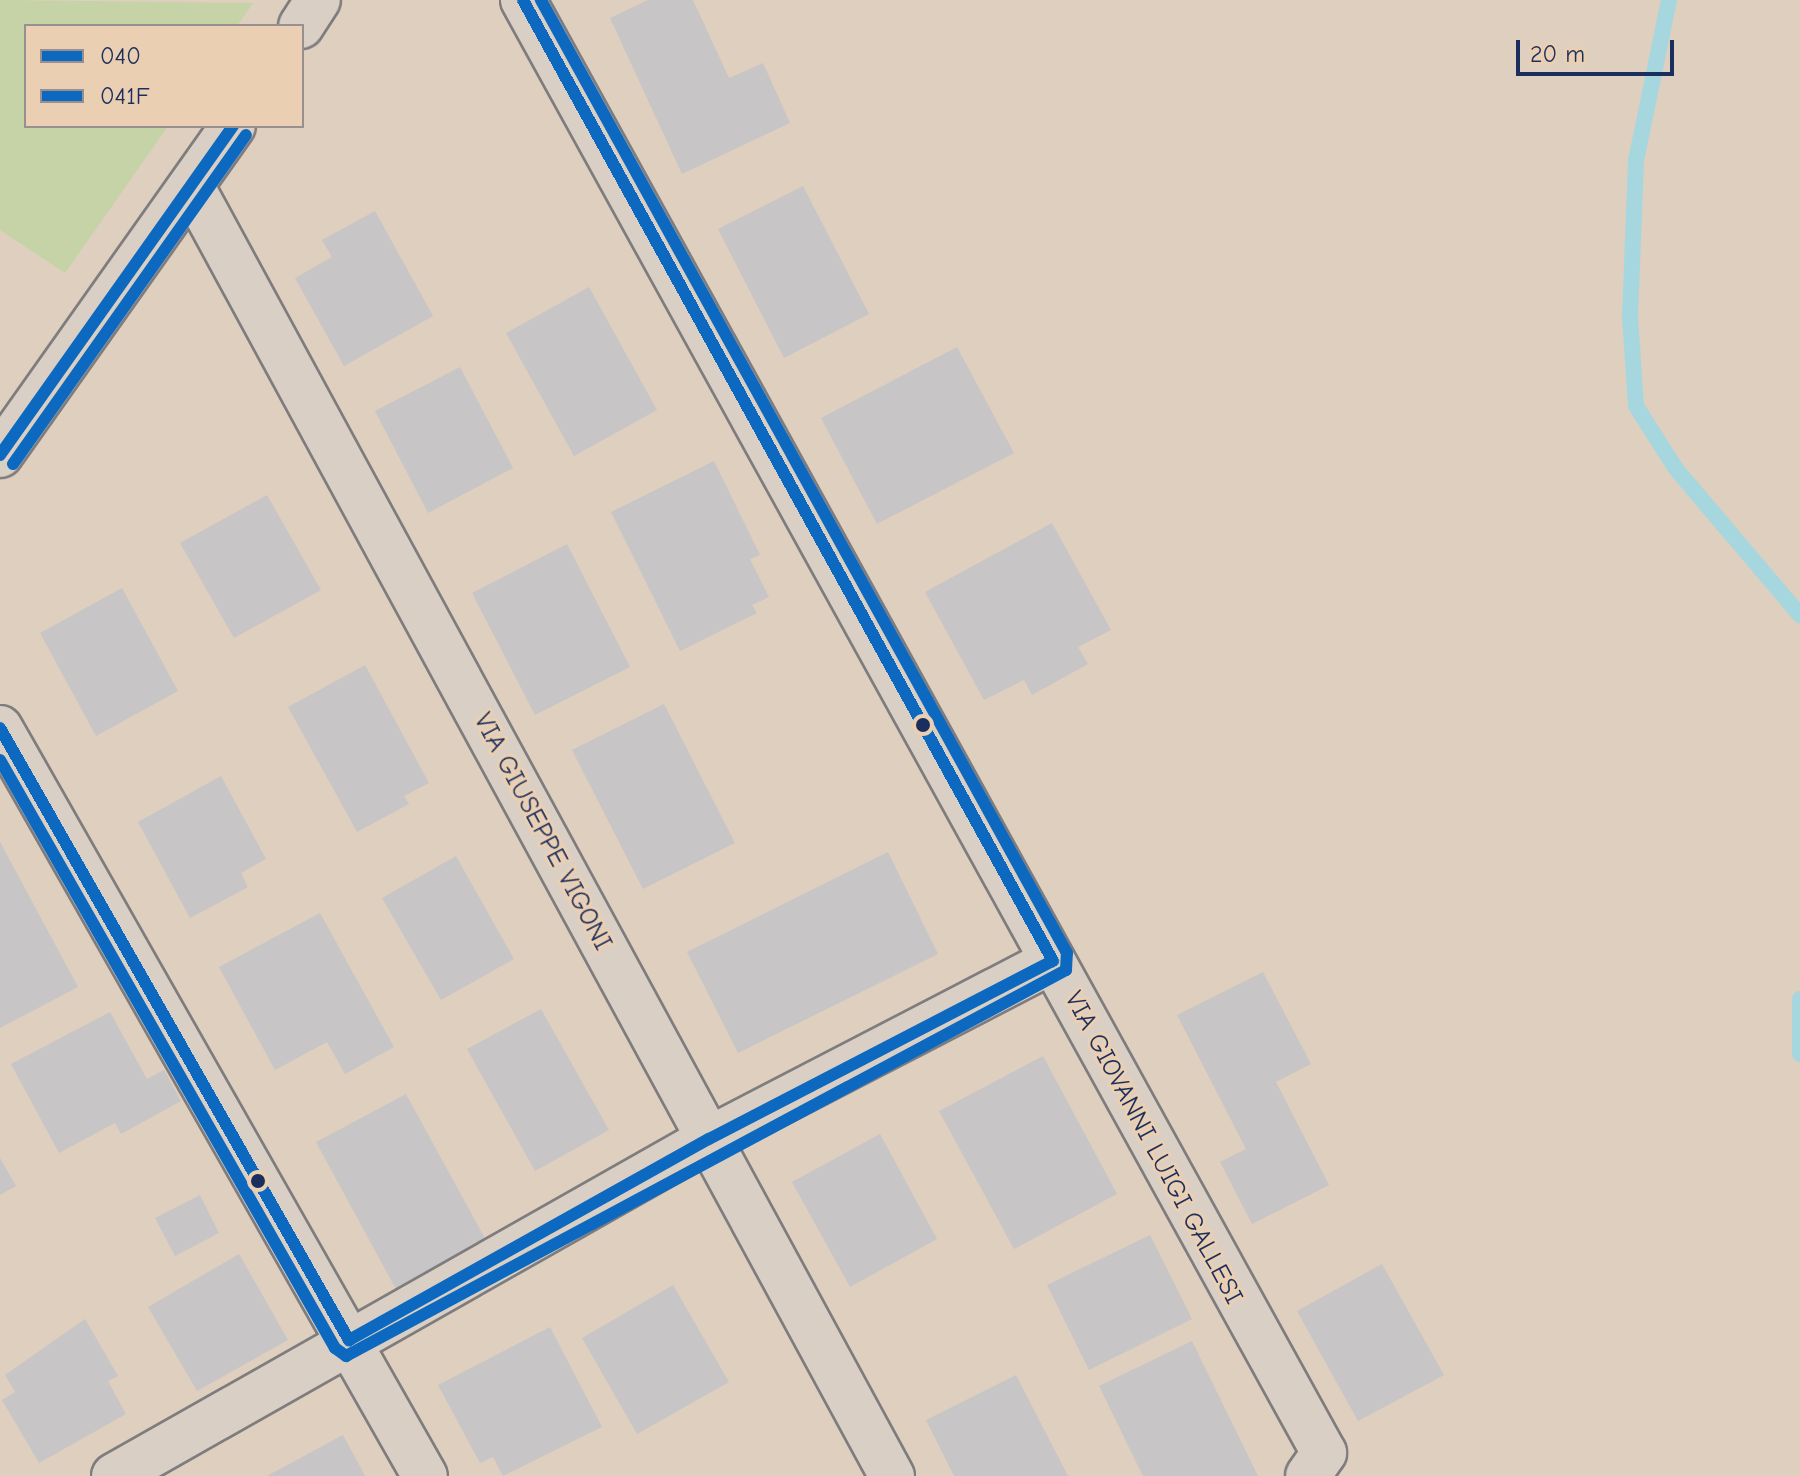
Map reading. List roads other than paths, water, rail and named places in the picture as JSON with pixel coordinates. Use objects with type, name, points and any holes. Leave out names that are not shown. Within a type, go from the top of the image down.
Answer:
[{"type":"street","points":[[302,24],[318,0]]},
{"type":"street","name":"VIA GIOVANNI LUIGI GALLESI","points":[[523,0],[1053,961],[1316,1464]]},
{"type":"street","points":[[0,455],[232,128]]},
{"type":"street","name":"VIA GIUSEPPE VIGONI","points":[[192,187],[892,1476]]},
{"type":"street","points":[[0,728],[425,1476]]},
{"type":"street","points":[[114,1476],[349,1340],[709,1139],[1053,961]]},
{"type":"waterway","points":[[1669,0],[1636,161],[1630,317],[1636,406],[1676,469],[1800,615]]},
{"type":"waterway","points":[[1800,999],[1800,1054]]}]
